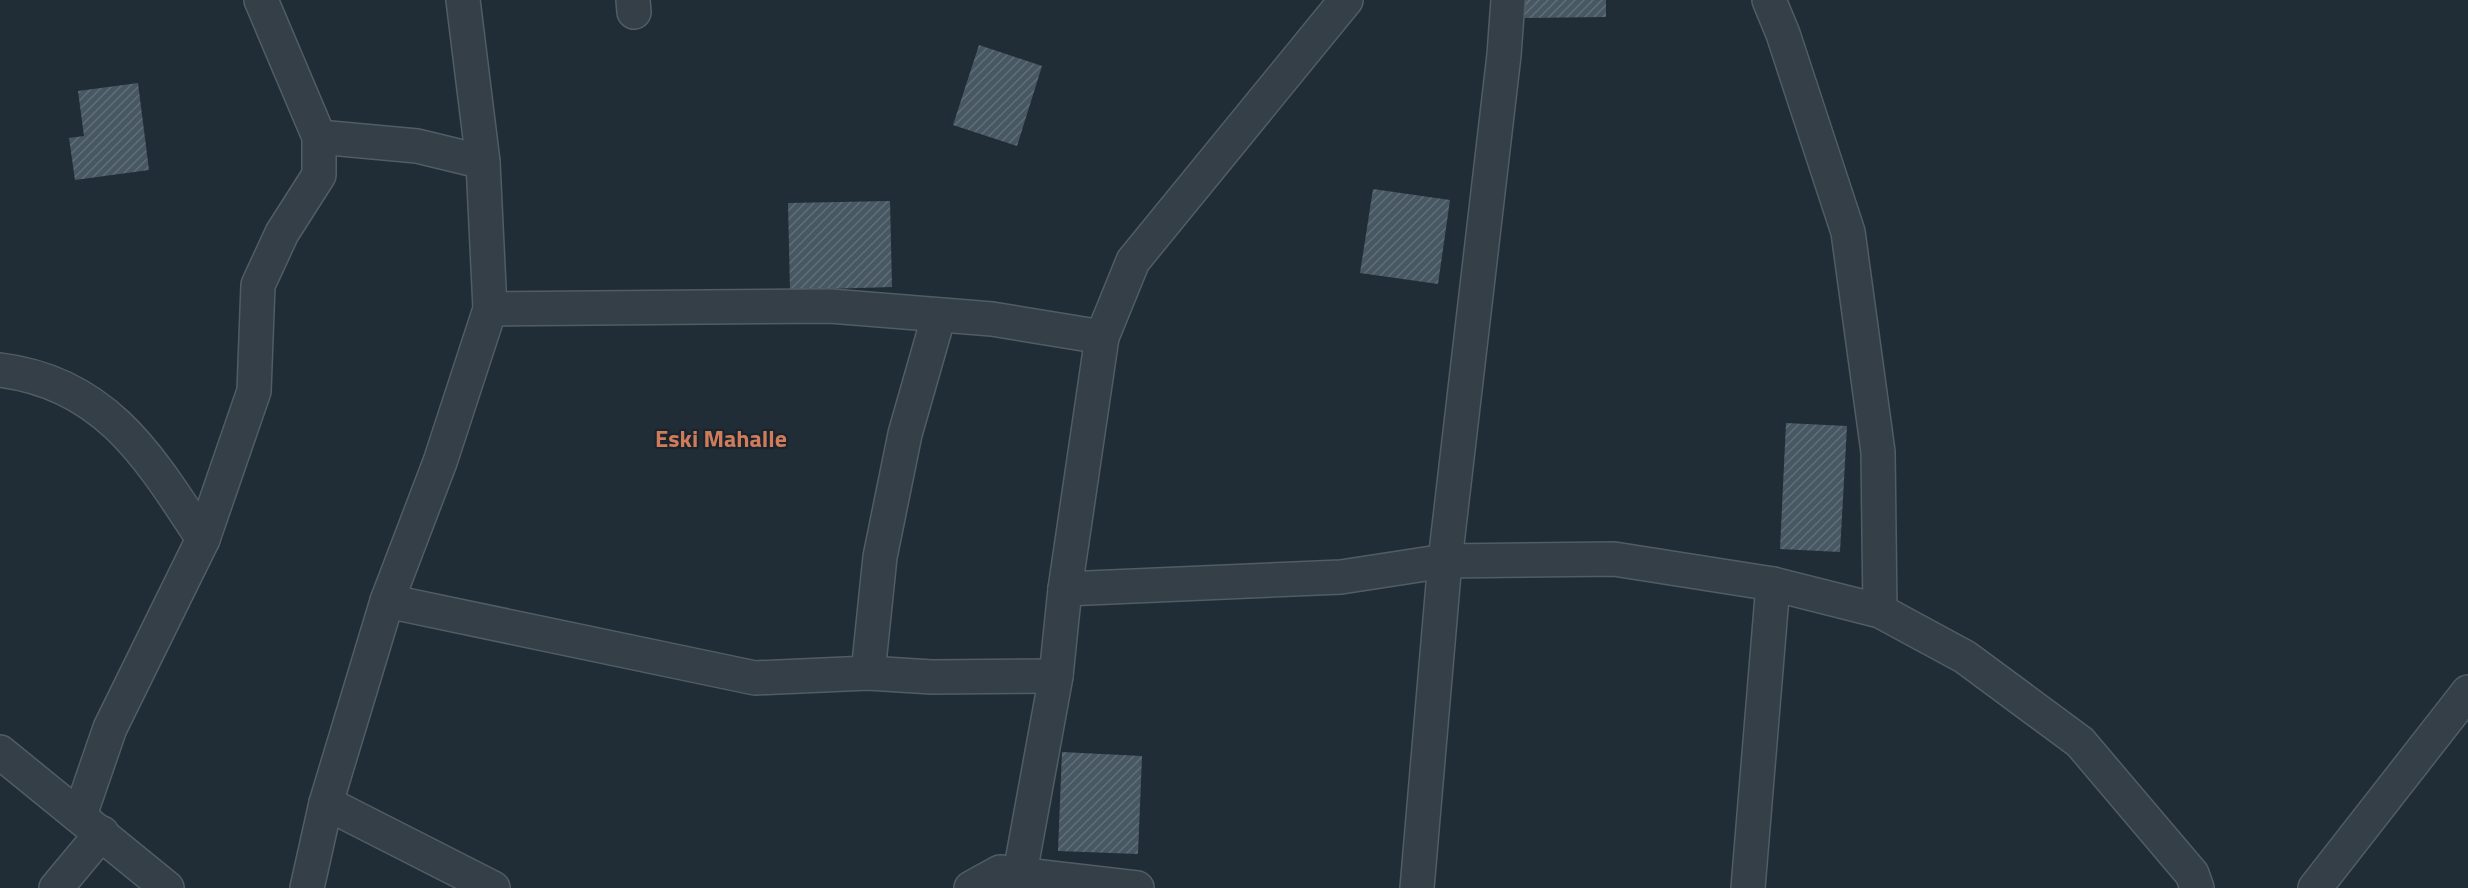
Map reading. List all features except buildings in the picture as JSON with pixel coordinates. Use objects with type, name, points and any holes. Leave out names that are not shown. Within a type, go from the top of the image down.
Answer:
[{"type":"street","points":[[56,888],[91,824],[110,728],[203,539],[254,391],[258,285],[282,233],[319,176],[319,137],[261,0]]},
{"type":"street","points":[[306,888],[326,803],[387,602],[440,462],[490,309],[483,162],[463,0]]},
{"type":"street","points":[[1023,880],[1056,676],[1065,589],[1102,337],[1133,261],[1346,0]]},
{"type":"street","points":[[1417,888],[1445,561],[1504,54],[1508,0]]},
{"type":"street","points":[[1769,0],[1783,34],[1848,232],[1878,452],[1880,611]]},
{"type":"street","points":[[319,137],[417,146],[483,162]]},
{"type":"street","points":[[490,309],[830,306],[992,319],[1102,337]]},
{"type":"street","points":[[868,673],[880,557],[905,434],[939,315]]},
{"type":"street","points":[[0,370],[36,377],[66,390],[96,407],[124,429],[147,455],[203,539]]},
{"type":"street","points":[[1065,589],[1341,577],[1445,561],[1614,558],[1773,584],[1880,611],[1965,657],[2080,742],[2192,874],[2197,888]]},
{"type":"street","points":[[1748,888],[1773,584]]},
{"type":"street","points":[[387,602],[755,678],[868,673],[932,677],[1056,676]]},
{"type":"street","points":[[2315,888],[2468,693]]},
{"type":"street","points":[[0,752],[168,888]]},
{"type":"street","points":[[326,803],[493,888]]},
{"type":"street","points":[[971,888],[1000,872],[1023,880],[1137,888]]},
{"type":"district","name":"Eski Mahalle","points":[[721,438]]}]
